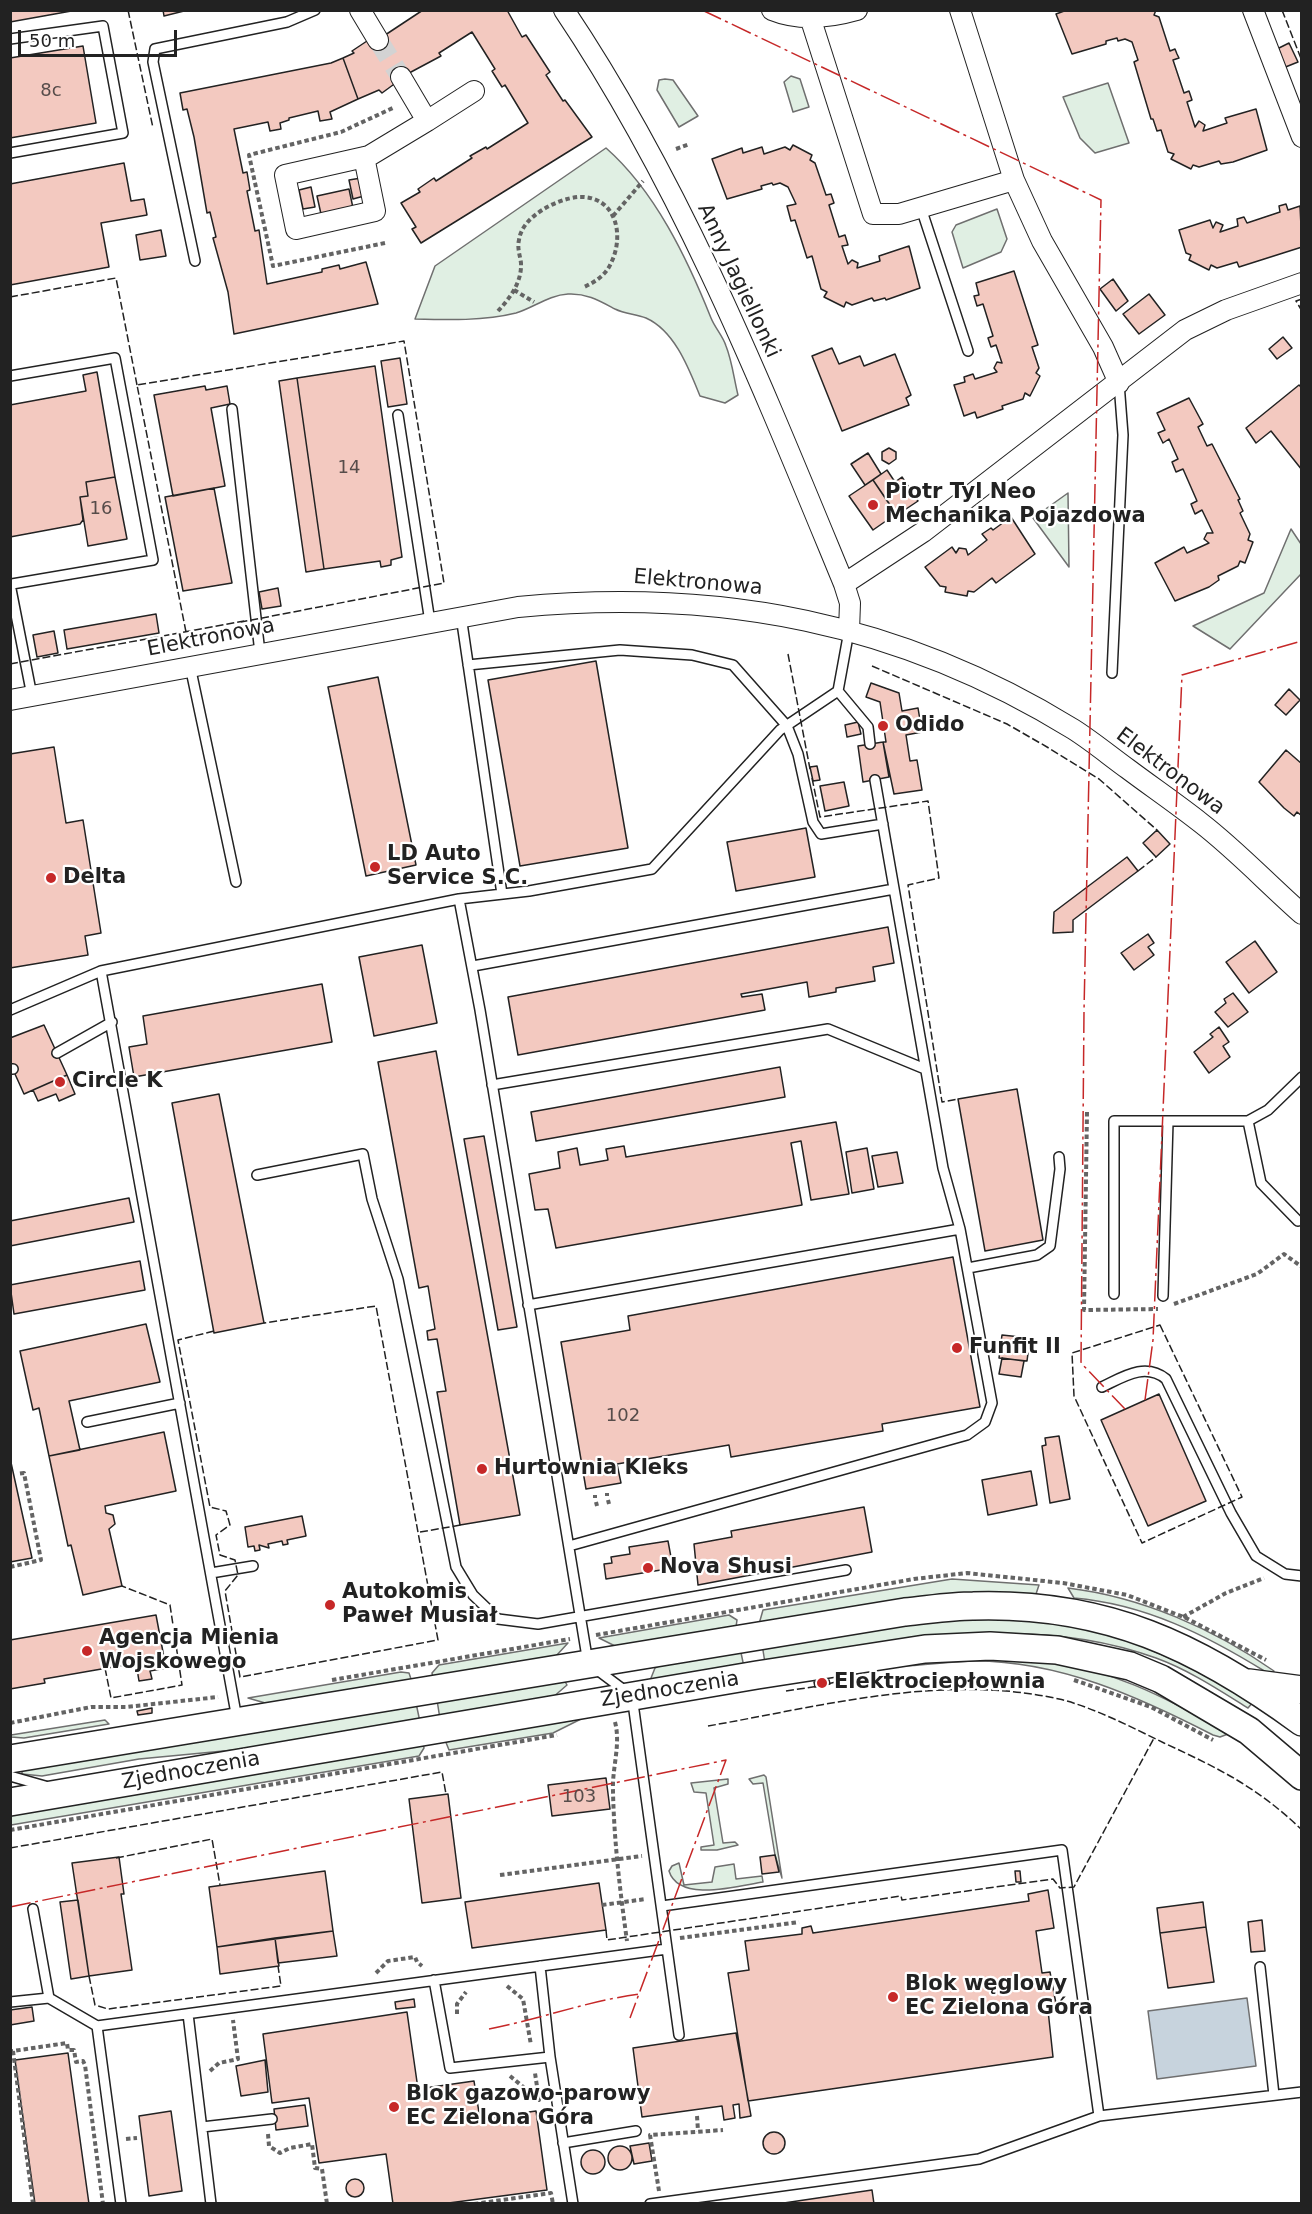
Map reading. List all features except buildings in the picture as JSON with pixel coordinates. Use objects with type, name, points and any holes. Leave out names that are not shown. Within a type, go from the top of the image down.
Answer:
[{"type":"main road","name":"Zjednoczenia","points":[[10,1759],[905,1612],[996,1606],[1067,1611],[1134,1627],[1205,1658],[1248,1683],[1302,1722]]},
{"type":"main road","name":"Zjednoczenia","points":[[10,1802],[632,1696],[925,1649],[990,1646],[1057,1650],[1130,1666],[1161,1679],[1249,1731],[1302,1776]]},
{"type":"main road","points":[[1248,1683],[1302,1690]]},
{"type":"main road","points":[[1249,1731],[1302,1738]]},
{"type":"street","points":[[360,10],[378,40]]},
{"type":"street","name":"Anny Jagiellonki","points":[[564,10],[633,123],[685,222],[743,344],[844,584],[850,603],[849,631]]},
{"type":"street","points":[[772,10],[787,16],[810,18],[839,15],[857,10]]},
{"type":"street","points":[[960,10],[1014,180],[1042,241],[1103,347],[1119,383]]},
{"type":"street","points":[[1254,10],[1302,137]]},
{"type":"street","points":[[810,18],[873,214],[899,214],[1014,180]]},
{"type":"street","points":[[401,77],[427,120]]},
{"type":"street","points":[[364,157],[375,211],[296,229],[285,175],[364,157],[474,91]]},
{"type":"street","points":[[844,584],[923,532],[1185,330],[1226,310],[1302,283]]},
{"type":"street","name":"Elektronowa","points":[[10,700],[461,616],[575,602],[638,600],[749,609],[849,631],[952,665],[1073,730],[1202,824],[1302,914]]},
{"type":"lane","points":[[195,261],[153,62],[155,49],[287,22],[315,10]]},
{"type":"lane","points":[[10,39],[103,26],[123,133],[10,153]]},
{"type":"lane","points":[[921,208],[968,351]]},
{"type":"lane","points":[[10,376],[115,358],[153,560],[11,584],[32,696]]},
{"type":"lane","points":[[1112,673],[1123,435],[1119,383]]},
{"type":"lane","points":[[232,409],[260,653]]},
{"type":"lane","points":[[398,415],[430,622]]},
{"type":"lane","points":[[461,616],[502,894]]},
{"type":"lane","points":[[10,1010],[102,971],[459,899],[652,869],[787,726],[838,691],[849,631]]},
{"type":"lane","points":[[468,665],[620,650],[692,655],[733,665],[787,726],[798,754],[813,822],[821,834],[883,824]]},
{"type":"lane","points":[[190,666],[236,882]]},
{"type":"lane","points":[[838,691],[868,727],[870,744]]},
{"type":"lane","points":[[568,1546],[967,1435],[985,1422],[992,1403],[968,1268],[944,1168],[925,1069],[875,780]]},
{"type":"lane","points":[[473,966],[894,889]]},
{"type":"lane","points":[[459,899],[473,966],[588,1663],[632,1696],[679,2035]]},
{"type":"lane","points":[[102,971],[237,1720]]},
{"type":"lane","points":[[57,1053],[112,1022]]},
{"type":"lane","points":[[492,1085],[828,1029],[925,1069]]},
{"type":"lane","points":[[1114,1294],[1114,1121],[1248,1121],[1268,1110],[1302,1077]]},
{"type":"lane","points":[[1163,1296],[1168,1121]]},
{"type":"lane","points":[[1248,1121],[1261,1183],[1298,1221]]},
{"type":"lane","points":[[257,1175],[363,1154],[372,1199],[398,1279],[456,1567],[473,1595],[498,1619],[538,1624],[846,1570]]},
{"type":"lane","points":[[968,1268],[1037,1255],[1050,1246],[1060,1169],[1059,1158]]},
{"type":"lane","points":[[528,1305],[960,1229]]},
{"type":"lane","points":[[1102,1387],[1136,1371],[1158,1372],[1166,1379],[1256,1556],[1282,1572],[1302,1576]]},
{"type":"lane","points":[[87,1422],[180,1403]]},
{"type":"lane","points":[[211,1573],[253,1566]]},
{"type":"lane","points":[[10,1776],[31,1784],[74,1791]]},
{"type":"lane","points":[[661,1902],[1062,1850],[1099,2116]]},
{"type":"lane","points":[[33,1909],[48,1998]]},
{"type":"lane","points":[[10,2002],[48,1998],[98,2026],[667,1949]]},
{"type":"lane","points":[[540,1966],[550,2056],[573,2204]]},
{"type":"lane","points":[[1260,1967],[1274,2095]]},
{"type":"lane","points":[[434,1980],[450,2068],[550,2056]]},
{"type":"lane","points":[[188,2014],[212,2204]]},
{"type":"lane","points":[[98,2026],[121,2204]]},
{"type":"lane","points":[[655,2203],[700,2200],[979,2159],[1099,2116],[1302,2092]]},
{"type":"lane","points":[[202,2127],[272,2119]]},
{"type":"lane","points":[[563,2142],[636,2131]]},
{"type":"path","points":[[676,148],[690,144]]},
{"type":"path","points":[[613,216],[646,177]]},
{"type":"path","points":[[498,312],[514,290],[521,265],[519,238],[527,223],[559,201],[584,197],[604,203],[613,216],[617,237],[611,264],[606,272],[585,287]]},
{"type":"path","points":[[514,290],[534,302]]},
{"type":"path","points":[[1087,1112],[1084,1310],[1158,1310],[1257,1274],[1284,1254],[1302,1267]]},
{"type":"path","points":[[10,1567],[41,1560],[24,1473],[17,1474]]},
{"type":"path","points":[[1183,1617],[1226,1593],[1282,1572]]},
{"type":"path","points":[[614,1719],[619,1739],[612,1768],[621,1902],[627,1936]]},
{"type":"path","points":[[500,1875],[654,1854]]},
{"type":"path","points":[[602,1905],[621,1902],[661,1902]]},
{"type":"path","points":[[491,1972],[493,1985]]},
{"type":"path","points":[[458,2020],[457,2004],[461,1997],[478,1986],[507,1986],[523,1999],[539,2100],[502,2069]]},
{"type":"path","points":[[33,2204],[13,2051],[67,2043],[68,2050],[74,2050],[76,2062],[83,2061],[85,2066],[104,2204]]},
{"type":"path","points":[[696,2116],[698,2131]]},
{"type":"path","points":[[655,2203],[650,2135],[723,2130]]},
{"type":"path","points":[[474,2204],[551,2193],[553,2204]]},
{"type":"green space","points":[[791,76],[800,79],[809,107],[793,112],[784,82]]},
{"type":"green space","points":[[659,80],[673,80],[698,116],[679,127],[657,90]]},
{"type":"green space","points":[[1108,83],[1129,143],[1095,153],[1080,138],[1063,97]]},
{"type":"green space","points":[[606,148],[640,184],[668,227],[713,322],[725,342],[738,395],[725,403],[700,396],[680,352],[673,341],[656,324],[646,318],[619,311],[587,296],[561,295],[516,313],[479,319],[415,319],[435,266]]},
{"type":"green space","points":[[997,209],[1007,239],[1001,252],[963,268],[952,232],[956,225]]},
{"type":"green space","points":[[1068,493],[1069,567],[1033,518]]},
{"type":"green space","points":[[1291,529],[1301,544],[1301,574],[1230,649],[1193,626],[1264,593]]},
{"type":"green space","points":[[952,1579],[1039,1585],[1036,1594],[903,1599],[759,1624],[763,1610]]},
{"type":"green space","points":[[1068,1588],[1123,1599],[1176,1617],[1227,1642],[1274,1671],[1272,1675],[1174,1623],[1126,1607],[1074,1598]]},
{"type":"green space","points":[[729,1615],[737,1620],[736,1627],[615,1646],[599,1638]]},
{"type":"green space","points":[[983,1615],[1064,1623],[1099,1631],[1145,1647],[1189,1667],[1253,1702],[1248,1708],[1192,1674],[1156,1658],[1108,1644],[1059,1636],[1010,1633],[961,1635],[863,1647],[765,1663],[762,1644]]},
{"type":"green space","points":[[568,1643],[555,1657],[433,1678],[432,1673],[439,1665]]},
{"type":"green space","points":[[740,1648],[744,1667],[653,1681],[651,1678],[655,1668],[665,1663]]},
{"type":"green space","points":[[1019,1657],[1086,1669],[1111,1676],[1158,1695],[1228,1734],[1220,1737],[1213,1735],[1128,1695],[1068,1674],[1038,1667],[975,1661],[892,1666],[930,1658]]},
{"type":"green space","points":[[401,1672],[409,1673],[412,1682],[272,1705],[248,1698]]},
{"type":"green space","points":[[563,1678],[567,1685],[552,1698],[440,1719],[437,1700]]},
{"type":"green space","points":[[416,1703],[420,1722],[276,1746],[139,1759],[42,1776],[22,1774],[22,1770]]},
{"type":"green space","points":[[581,1719],[553,1733],[449,1750],[445,1740]]},
{"type":"green space","points":[[105,1720],[109,1724],[24,1738],[11,1737],[11,1735]]},
{"type":"green space","points":[[423,1743],[424,1748],[419,1756],[11,1825],[11,1814]]},
{"type":"green space","points":[[764,1775],[782,1878],[775,1855],[763,1783],[753,1784],[749,1779]]},
{"type":"green space","points":[[728,1779],[728,1784],[714,1788],[723,1843],[735,1842],[738,1845],[717,1850],[701,1850],[701,1847],[714,1845],[706,1793],[694,1792],[691,1783]]},
{"type":"green space","points":[[679,1863],[684,1885],[712,1882],[715,1867],[734,1864],[736,1879],[762,1876],[763,1882],[725,1889],[697,1890],[684,1887],[675,1881],[669,1871],[672,1866]]},
{"type":"shaded area","points":[[1247,1998],[1256,2066],[1157,2079],[1148,2011]]},
{"type":"tunnel","points":[[378,40],[401,77]]},
{"type":"fence","points":[[128,10],[153,128]]},
{"type":"fence","points":[[1282,10],[1302,61]]},
{"type":"fence","points":[[10,297],[116,278],[137,385]]},
{"type":"fence","points":[[1302,299],[1296,301],[1302,311]]},
{"type":"fence","points":[[186,632],[137,385],[404,341],[444,583],[241,622]]},
{"type":"fence","points":[[10,664],[244,621]]},
{"type":"fence","points":[[788,654],[810,769]]},
{"type":"fence","points":[[872,666],[1007,724],[1047,747],[1099,779],[1157,830]]},
{"type":"fence","points":[[812,778],[820,817],[928,801],[939,878],[908,885],[942,1102],[958,1099]]},
{"type":"fence","points":[[1138,871],[1156,857]]},
{"type":"fence","points":[[214,1331],[178,1340],[210,1507],[226,1511],[230,1525],[216,1535],[220,1555],[235,1560],[238,1575],[225,1591],[240,1677],[438,1640],[376,1306],[264,1323]]},
{"type":"fence","points":[[1160,1325],[1242,1497],[1142,1543],[1074,1396],[1072,1353],[1160,1325]]},
{"type":"fence","points":[[420,1532],[461,1525]]},
{"type":"fence","points":[[105,1668],[111,1698],[182,1685],[170,1605],[122,1586]]},
{"type":"fence","points":[[827,1684],[874,1674]]},
{"type":"fence","points":[[786,1691],[819,1686]]},
{"type":"fence","points":[[708,1726],[839,1702],[927,1691],[971,1689],[1015,1692],[1059,1699],[1113,1718],[1237,1780],[1269,1802],[1302,1830]]},
{"type":"fence","points":[[606,1930],[607,1940],[901,1896],[902,1900],[1053,1879],[1060,1888],[1074,1887],[1154,1738]]},
{"type":"fence","points":[[10,1848],[442,1772],[446,1794]]},
{"type":"fence","points":[[116,1858],[212,1839],[220,1885]]},
{"type":"fence","points":[[89,1976],[95,2005],[108,2009],[281,1986],[278,1966]]},
{"type":"power","points":[[702,10],[1101,200],[1084,1011],[1081,1363],[1125,1409]]},
{"type":"power","points":[[1145,1400],[1153,1340],[1182,675],[1302,641]]},
{"type":"power","points":[[10,1907],[726,1760],[630,2018]]},
{"type":"power","points":[[489,2029],[601,2001],[639,1994]]},
{"type":"place","name":"Piotr Tyl Neo Mechanika Pojazdowa","points":[[873,505]]},
{"type":"place","name":"Odido","points":[[883,726]]},
{"type":"place","name":"LD Auto Service S.C.","points":[[375,867]]},
{"type":"place","name":"Delta","points":[[51,878]]},
{"type":"place","name":"Circle K","points":[[60,1082]]},
{"type":"place","name":"Funfit II","points":[[957,1348]]},
{"type":"place","name":"Hurtownia Kleks","points":[[482,1469]]},
{"type":"place","name":"Nova Shusi","points":[[648,1568]]},
{"type":"place","name":"Autokomis Paweł Musiał","points":[[330,1605]]},
{"type":"place","name":"Agencja Mienia Wojskowego","points":[[87,1651]]},
{"type":"place","name":"Elektrociepłownia","points":[[822,1683]]},
{"type":"place","name":"Blok węglowy EC Zielona Góra","points":[[893,1997]]},
{"type":"place","name":"Blok gazowo-parowy EC Zielona Góra","points":[[394,2107]]}]
